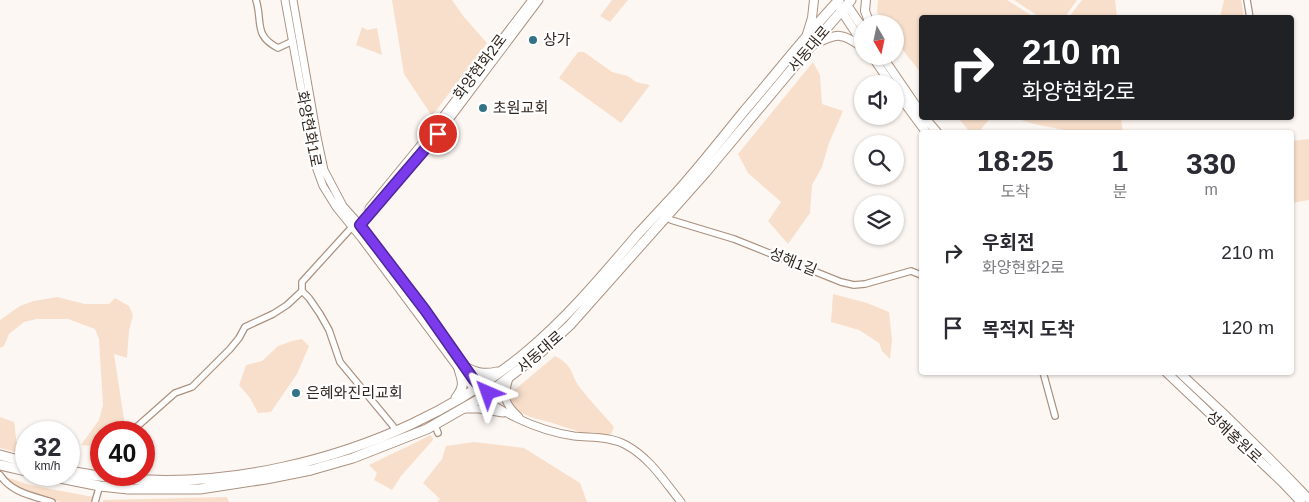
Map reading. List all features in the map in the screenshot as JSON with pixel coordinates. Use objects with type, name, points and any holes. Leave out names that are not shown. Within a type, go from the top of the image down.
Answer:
[{"type":"main road","points":[[814,0],[808,42],[838,36],[845,36],[854,42]]},
{"type":"main road","points":[[866,0],[867,15]]},
{"type":"main road","points":[[842,3],[854,17]]},
{"type":"main road","points":[[842,3],[854,26]]},
{"type":"main road","name":"서동대로","points":[[155,480],[186,480],[245,474],[330,456],[425,418],[477,388],[524,354],[580,302],[842,3]]},
{"type":"main road","name":"서동대로","points":[[119,486],[128,489],[182,489],[266,479],[311,470],[353,458],[436,429],[459,411],[486,395],[509,378],[538,355],[570,325],[667,217],[754,115],[808,42]]},
{"type":"main road","points":[[880,65],[889,75]]},
{"type":"main road","points":[[904,93],[919,111]]},
{"type":"main road","points":[[904,102],[925,130]]},
{"type":"main road","points":[[927,120],[935,130]]},
{"type":"main road","points":[[453,402],[461,391],[462,368],[482,374],[502,370]]},
{"type":"main road","name":"성해홍원로","points":[[1169,375],[1302,502]]},
{"type":"main road","name":"성해홍원로","points":[[1182,375],[1225,414],[1309,499]]},
{"type":"main road","points":[[0,455],[15,459]]},
{"type":"main road","points":[[0,465],[15,468]]},
{"type":"street","points":[[256,0],[258,22],[262,34],[271,44],[278,48],[292,41]]},
{"type":"street","name":"화양현화1로","points":[[285,0],[315,164],[323,186],[336,206],[356,226]]},
{"type":"street","name":"화양현화1로","points":[[293,0],[324,170],[356,226],[477,388],[486,395]]},
{"type":"street","name":"화양현화2로","points":[[356,226],[428,136],[532,0]]},
{"type":"street","name":"화양현화2로","points":[[356,226],[433,141],[539,0]]},
{"type":"street","points":[[1247,0],[1250,15]]},
{"type":"street","name":"성해1길","points":[[667,217],[671,220],[734,239],[841,282],[854,285],[911,272],[919,274]]},
{"type":"street","points":[[356,226],[302,282],[302,291],[309,298],[329,330],[340,362],[373,400],[396,431]]},
{"type":"street","points":[[144,421],[175,393],[192,387],[230,349],[245,327],[273,314],[302,291]]},
{"type":"street","points":[[1044,375],[1055,416]]},
{"type":"street","points":[[509,378],[505,399],[509,408],[517,417]]},
{"type":"street","points":[[486,395],[517,417]]},
{"type":"street","points":[[486,395],[506,413]]},
{"type":"street","points":[[459,411],[479,409],[506,413],[554,432],[613,440],[628,446],[653,466],[681,502]]},
{"type":"street","points":[[0,475],[12,487],[22,493],[52,502]]},
{"type":"street","points":[[95,502],[100,486]]},
{"type":"shaded area","points":[[392,0],[452,0],[487,43],[432,116],[404,74]]},
{"type":"shaded area","points":[[612,0],[628,0],[610,22],[600,16]]},
{"type":"shaded area","points":[[878,0],[1007,0],[1031,15],[919,15],[919,70],[904,51],[904,15],[879,15],[877,12]]},
{"type":"shaded area","points":[[1014,0],[1077,0],[1066,15],[1036,15]]},
{"type":"shaded area","points":[[1082,0],[1115,0],[1117,15],[1071,15]]},
{"type":"shaded area","points":[[1224,0],[1241,0],[1244,15],[1220,15]]},
{"type":"shaded area","points":[[362,27],[367,30],[377,28],[382,55],[356,45]]},
{"type":"shaded area","points":[[578,52],[584,52],[612,72],[628,76],[636,82],[650,85],[621,123],[559,78]]},
{"type":"shaded area","points":[[813,62],[820,75],[822,104],[843,111],[829,143],[822,167],[812,185],[810,213],[788,244],[768,221],[781,202],[748,173],[738,154]]},
{"type":"shaded area","points":[[960,120],[988,120],[981,130],[968,130]]},
{"type":"shaded area","points":[[1021,120],[1121,120],[1123,130],[1064,130]]},
{"type":"shaded area","points":[[1309,139],[1309,200],[1294,202],[1294,141]]},
{"type":"shaded area","points":[[833,294],[867,303],[889,312],[892,340],[890,359],[882,351],[879,343],[859,330],[831,322]]},
{"type":"shaded area","points":[[57,297],[85,304],[109,304],[115,298],[129,306],[133,315],[129,331],[127,358],[114,354],[124,421],[98,421],[103,405],[99,339],[95,329],[68,319],[37,319],[24,322],[9,334],[4,346],[0,348],[0,320],[20,306],[34,301]]},
{"type":"shaded area","points":[[302,339],[309,346],[297,374],[271,412],[258,413],[250,398],[239,385],[246,365],[262,361],[278,346]]},
{"type":"shaded area","points":[[555,356],[566,364],[578,385],[614,427],[611,434],[587,434],[535,419],[517,410],[511,399],[512,392]]},
{"type":"shaded area","points":[[0,417],[14,422],[15,452],[0,448]]},
{"type":"shaded area","points":[[90,432],[90,446],[81,445]]},
{"type":"shaded area","points":[[431,435],[433,440],[401,476],[392,490],[374,480],[377,473],[369,465]]},
{"type":"shaded area","points":[[474,442],[524,448],[580,483],[587,502],[437,502],[440,499],[423,483],[442,459],[446,446]]},
{"type":"shaded area","points":[[6,477],[15,480],[15,486],[5,479]]},
{"type":"shaded area","points":[[15,486],[35,486],[93,497],[91,502],[61,502],[31,494]]},
{"type":"shaded area","points":[[227,497],[229,502],[103,502],[103,500]]},
{"type":"place","name":"상가","points":[[533,40]]},
{"type":"place","name":"초원교회","points":[[483,108]]},
{"type":"place","name":"은혜와진리교회","points":[[296,393]]},
{"type":"route","points":[[438,134],[360,225],[425,310],[474,380],[488,393]]}]
